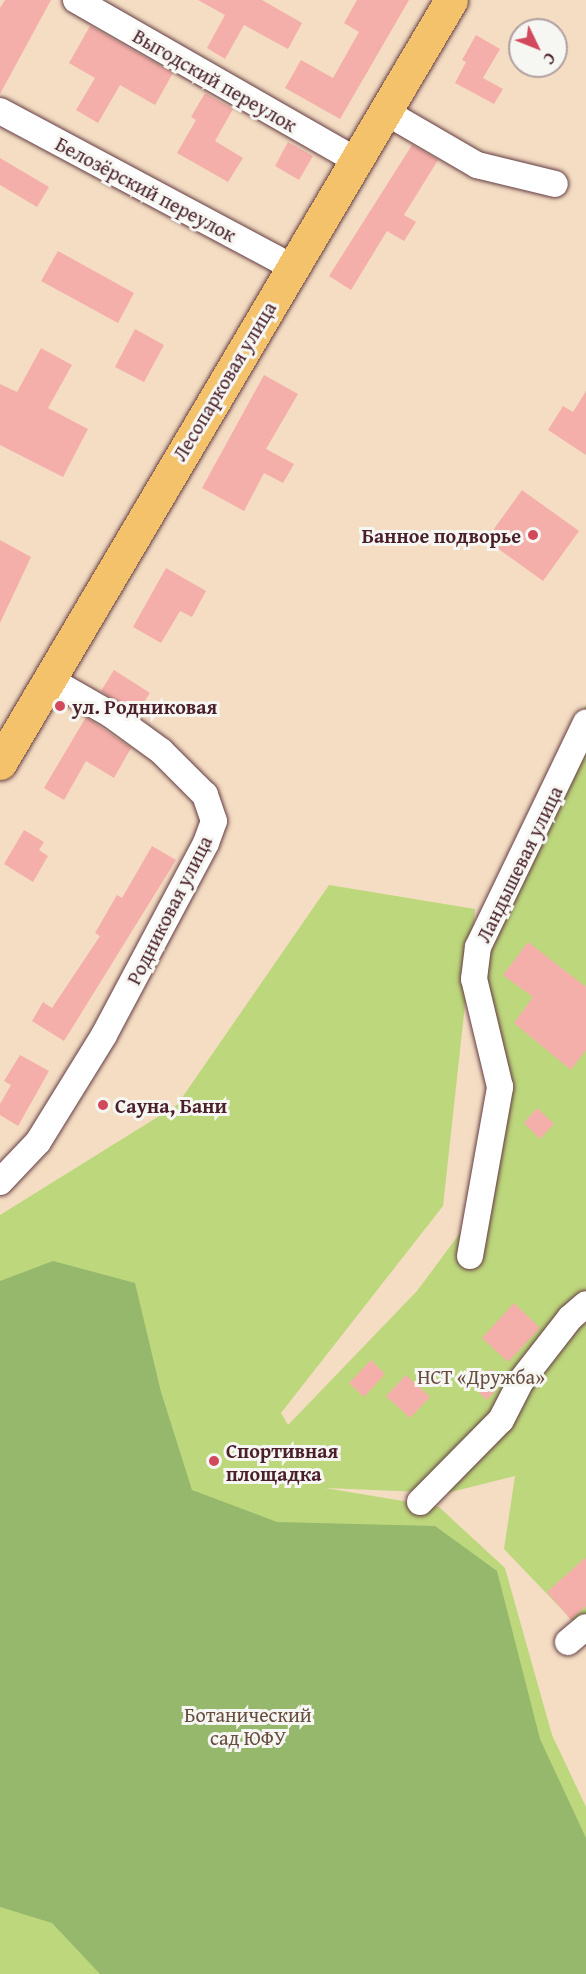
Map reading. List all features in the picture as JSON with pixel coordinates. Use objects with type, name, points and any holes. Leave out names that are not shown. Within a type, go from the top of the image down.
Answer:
[{"type":"main road","name":"Лесопарковая улица","points":[[0,763],[451,0]]},
{"type":"street","name":"Выгодский переулок","points":[[76,0],[355,160]]},
{"type":"street","name":"Белозёрский переулок","points":[[0,111],[292,267]]},
{"type":"street","points":[[384,111],[477,165],[555,184]]},
{"type":"street","name":"Родниковая улица","points":[[0,1182],[38,1142],[104,1035],[206,843],[214,821],[205,795],[161,751],[110,714],[49,679]]},
{"type":"street","name":"Ландышевая улица","points":[[470,1256],[500,1087],[474,979],[478,946],[586,723]]},
{"type":"street","points":[[420,1502],[501,1420],[521,1381],[570,1318],[586,1304]]},
{"type":"green space","name":"Ботанический сад ЮФУ","points":[[586,704],[586,1647],[571,1619],[504,1549],[515,1476],[447,1493],[325,1488],[439,1507],[505,1568],[552,1735],[586,1807],[586,1974],[0,1974],[0,1215],[177,1105],[329,885],[475,909],[474,925],[530,828]],"holes":[[[472,941],[501,1072],[466,1225],[417,1291],[288,1425],[281,1413],[443,1206]]]},
{"type":"green space","name":"Ботанический сад ЮФУ","points":[[53,1261],[135,1283],[161,1392],[192,1490],[277,1522],[435,1526],[497,1571],[540,1739],[586,1838],[586,1974],[100,1974],[52,1923],[0,1907],[0,1281]]},
{"type":"building","points":[[5,0],[51,0],[0,94],[0,8]]},
{"type":"building","points":[[198,0],[262,0],[302,23],[288,49],[244,25],[225,59],[207,48],[225,15]]},
{"type":"building","points":[[357,0],[409,0],[340,119],[285,88],[301,60],[333,78],[359,32],[344,23]]},
{"type":"building","points":[[90,26],[173,73],[155,105],[120,85],[98,123],[76,110],[95,78],[69,63]]},
{"type":"building","points":[[476,35],[500,49],[483,78],[503,89],[494,104],[455,83],[466,62],[462,60]]},
{"type":"building","points":[[205,93],[233,109],[215,141],[243,158],[228,182],[177,153],[196,120],[191,117]]},
{"type":"building","points":[[288,142],[313,156],[299,180],[275,166]]},
{"type":"building","points":[[412,145],[438,160],[404,215],[416,222],[404,241],[387,231],[351,290],[329,276]]},
{"type":"building","points":[[0,158],[49,187],[37,207],[0,185]]},
{"type":"building","points":[[58,251],[134,293],[118,323],[41,281]]},
{"type":"building","points":[[135,329],[164,345],[144,382],[115,367]]},
{"type":"building","points":[[41,348],[72,365],[48,408],[88,429],[63,477],[0,445],[0,384],[17,392]]},
{"type":"building","points":[[264,375],[298,394],[266,449],[294,464],[283,483],[264,473],[244,511],[202,488]]},
{"type":"building","points":[[586,391],[586,455],[548,430],[563,406],[573,412]]},
{"type":"building","name":"Банное подворье","points":[[522,490],[579,531],[543,581],[486,540]]},
{"type":"building","points":[[0,540],[31,557],[0,623]]},
{"type":"building","points":[[166,568],[206,591],[192,617],[180,611],[161,643],[133,627]]},
{"type":"building","points":[[114,670],[150,693],[136,714],[101,691]]},
{"type":"building","points":[[86,717],[131,748],[114,778],[86,761],[64,800],[44,788]]},
{"type":"building","points":[[24,830],[44,842],[39,850],[48,856],[33,882],[4,864]]},
{"type":"building","points":[[152,846],[176,860],[64,1041],[32,1021],[43,1002],[52,1008],[100,936],[95,933],[117,895],[122,898]]},
{"type":"building","points":[[528,942],[586,987],[586,1050],[571,1070],[514,1023],[533,997],[503,975]]},
{"type":"building","points":[[20,1055],[49,1071],[18,1126],[0,1115],[0,1104],[11,1085],[4,1081]]},
{"type":"building","points":[[537,1108],[554,1124],[540,1139],[524,1123]]},
{"type":"building","points":[[514,1303],[540,1328],[508,1362],[482,1338]]},
{"type":"building","points":[[371,1360],[385,1374],[364,1397],[349,1383]]},
{"type":"building","points":[[491,1369],[504,1381],[487,1400],[473,1387]]},
{"type":"building","points":[[406,1375],[430,1397],[410,1418],[386,1396]]},
{"type":"building","points":[[586,1557],[586,1606],[571,1620],[547,1592]]},
{"type":"place","name":"Банное подворье","points":[[533,535]]},
{"type":"place","name":"ул. Родниковая","points":[[60,706]]},
{"type":"place","name":"Сауна, Бани","points":[[103,1105]]},
{"type":"place","name":"Спортивная площадка","points":[[214,1461]]},
{"type":"park label","name":"НСТ «Дружба»","points":[[481,1376]]}]
